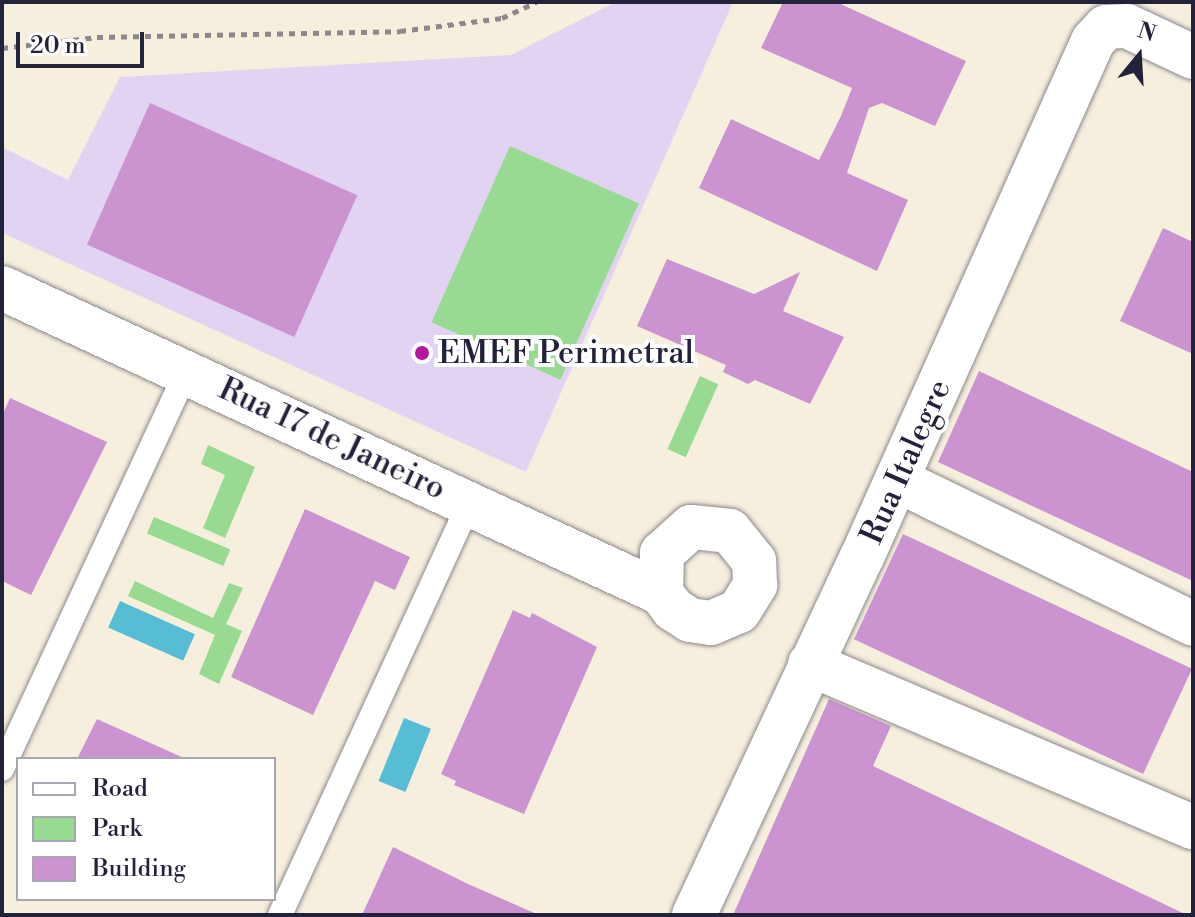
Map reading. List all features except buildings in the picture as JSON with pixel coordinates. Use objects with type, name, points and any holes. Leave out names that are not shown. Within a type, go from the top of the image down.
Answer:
[{"type":"street","name":"Rua Italegre","points":[[694,915],[897,480],[1093,41],[1106,27],[1127,26],[1193,57]]},
{"type":"street","name":"Rua 17 de Janeiro","points":[[2,288],[661,593]]},
{"type":"street","points":[[897,480],[1193,624]]},
{"type":"street","points":[[810,664],[1193,827]]},
{"type":"lane","points":[[2,769],[186,372]]},
{"type":"lane","points":[[280,915],[470,502]]},
{"type":"path","points":[[2,48],[97,37],[400,31],[502,18],[537,2]]},
{"type":"shaded area","name":"EMEF Perimetral","points":[[616,2],[733,2],[526,472],[2,233],[2,147],[68,180],[120,77],[511,55]]},
{"type":"green space","points":[[510,146],[639,203],[560,380],[431,322]]},
{"type":"green space","points":[[700,376],[718,384],[686,457],[667,449]]},
{"type":"green space","points":[[208,445],[255,467],[225,538],[203,528],[225,475],[201,464]]},
{"type":"green space","points":[[154,517],[230,549],[223,566],[147,534]]},
{"type":"green space","points":[[135,581],[213,618],[229,583],[243,588],[226,624],[242,631],[219,684],[199,674],[215,635],[128,596]]},
{"type":"water","points":[[120,601],[195,634],[183,661],[108,627]]},
{"type":"water","points":[[404,718],[431,729],[405,792],[379,781]]},
{"type":"place","name":"EMEF Perimetral","points":[[422,353]]}]
